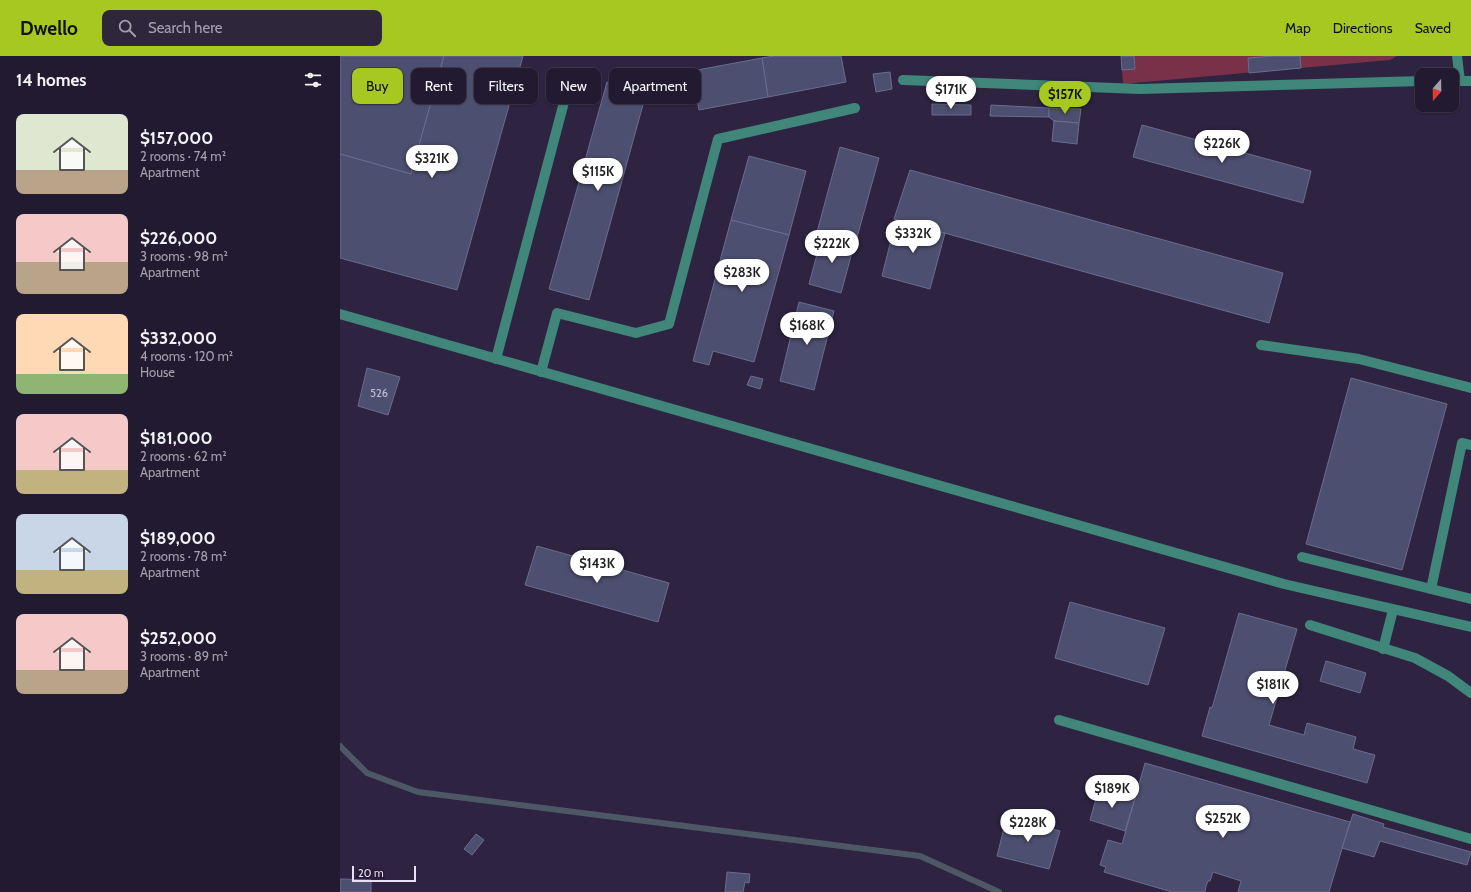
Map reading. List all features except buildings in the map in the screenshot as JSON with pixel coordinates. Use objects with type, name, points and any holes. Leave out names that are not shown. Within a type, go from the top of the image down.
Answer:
[{"type":"lane","points":[[1457,56],[1457,68]]},
{"type":"lane","points":[[903,80],[1140,89],[1415,81]]},
{"type":"lane","points":[[1459,81],[1471,81]]},
{"type":"lane","points":[[496,359],[563,104]]},
{"type":"lane","points":[[541,372],[557,313],[636,333],[669,324],[718,139],[855,108]]},
{"type":"lane","points":[[340,314],[1284,584],[1471,627]]},
{"type":"lane","points":[[1261,345],[1359,359],[1471,388]]},
{"type":"lane","points":[[1431,589],[1462,443],[1471,445]]},
{"type":"lane","points":[[1302,557],[1471,599]]},
{"type":"lane","points":[[1383,648],[1392,610]]},
{"type":"lane","points":[[1310,625],[1415,658],[1448,676],[1471,693]]},
{"type":"lane","points":[[1059,720],[1471,839]]},
{"type":"shaded area","points":[[1121,56],[1397,56],[1390,60],[1123,84]]},
{"type":"waterway","points":[[340,746],[367,773],[418,792],[920,856],[999,892]]}]
